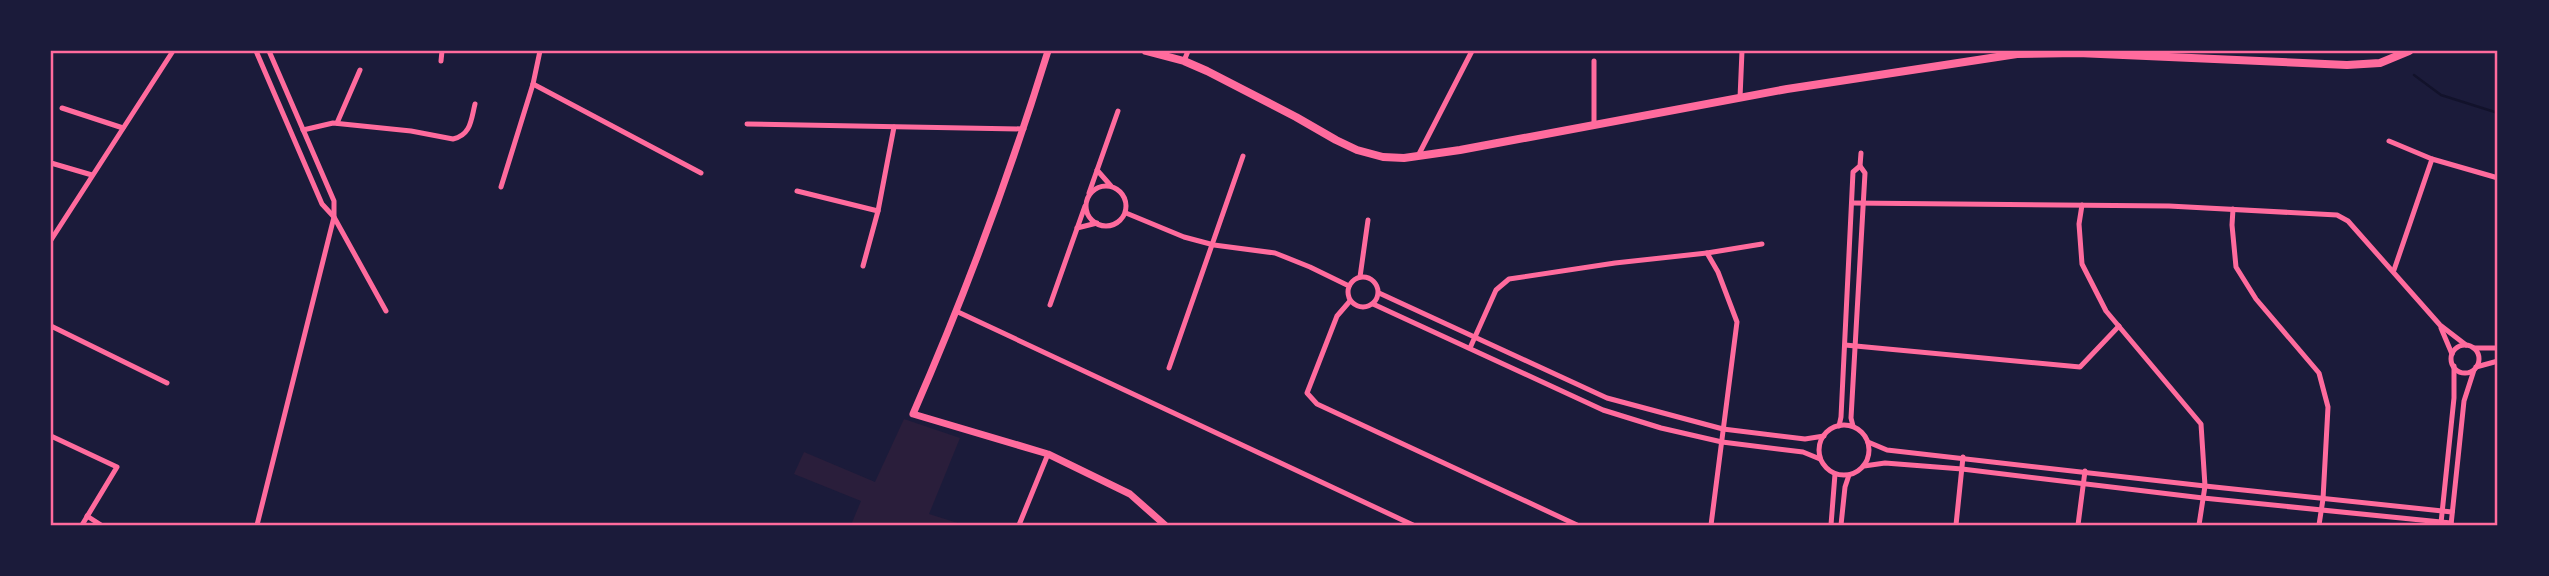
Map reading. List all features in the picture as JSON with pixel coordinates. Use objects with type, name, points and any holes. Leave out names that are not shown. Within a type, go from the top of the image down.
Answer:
[{"type":"main road","points":[[1146,51],[1184,61],[1248,91],[1357,150],[1383,157],[1404,158],[1740,98],[2017,54],[2078,53],[2347,65],[2380,63],[2409,51]]},
{"type":"street","points":[[51,240],[173,51]]},
{"type":"street","points":[[256,51],[322,204],[334,218],[386,311]]},
{"type":"street","points":[[257,525],[334,218],[334,201],[269,51]]},
{"type":"street","points":[[441,61],[442,51]]},
{"type":"street","points":[[501,187],[533,84],[540,51]]},
{"type":"street","points":[[1048,51],[1024,129],[957,312],[913,414],[1048,454],[1130,494],[1162,524]]},
{"type":"street","points":[[1184,61],[1188,51]]},
{"type":"street","points":[[1419,154],[1472,51]]},
{"type":"street","points":[[1740,98],[1742,51]]},
{"type":"street","points":[[1594,61],[1594,125]]},
{"type":"street","points":[[337,123],[360,70]]},
{"type":"street","points":[[533,84],[701,173]]},
{"type":"street","points":[[303,130],[337,123],[411,131],[453,139],[468,131],[475,104]]},
{"type":"street","points":[[62,108],[123,128]]},
{"type":"street","points":[[1050,305],[1118,111]]},
{"type":"street","points":[[747,124],[1024,129]]},
{"type":"street","points":[[863,266],[878,211],[894,127]]},
{"type":"street","points":[[2389,141],[2432,159],[2498,178]]},
{"type":"street","points":[[1853,426],[1851,418],[1865,173],[1860,166],[1861,153]]},
{"type":"street","points":[[1169,368],[1243,156]]},
{"type":"street","points":[[2394,271],[2432,159]]},
{"type":"street","points":[[51,163],[92,175]]},
{"type":"street","points":[[1839,426],[1853,172],[1860,166]]},
{"type":"street","points":[[1077,228],[1097,223],[1113,225],[1126,213],[1124,197],[1097,170]]},
{"type":"street","points":[[1089,193],[1100,187],[1111,186]]},
{"type":"street","points":[[797,191],[878,211]]},
{"type":"street","points":[[1852,203],[2082,205],[2337,215],[2348,222],[2394,271],[2440,325],[2466,345],[2474,348],[2498,348]]},
{"type":"street","points":[[2082,205],[2079,224],[2082,264],[2106,311],[2201,424],[2205,486],[2199,525]]},
{"type":"street","points":[[1085,206],[1090,217],[1097,223]]},
{"type":"street","points":[[2233,209],[2236,267],[2256,299],[2319,373],[2328,407],[2319,525]]},
{"type":"street","points":[[1126,213],[1154,226],[1214,245],[1275,253],[1349,286]]},
{"type":"street","points":[[1360,277],[1368,220]]},
{"type":"street","points":[[1470,348],[1496,290],[1509,279],[1762,244]]},
{"type":"street","points":[[1707,253],[1718,272],[1737,322],[1710,525]]},
{"type":"street","points":[[1821,458],[1722,442],[1661,428],[1603,410],[1373,304],[1362,307],[1350,301],[1349,286],[1354,279],[1360,277],[1373,280],[1379,293],[1607,398],[1723,429],[1805,439],[1824,436],[1839,426],[1853,426],[1864,434],[1868,442],[1869,454],[1864,466]]},
{"type":"street","points":[[1373,304],[1379,293]]},
{"type":"street","points":[[1350,301],[1337,316],[1307,393],[1317,404],[1577,525]]},
{"type":"street","points":[[957,312],[1413,525]]},
{"type":"street","points":[[2440,325],[2454,366],[2454,398],[2441,524]]},
{"type":"street","points":[[51,326],[167,383]]},
{"type":"street","points":[[1845,345],[2080,367],[2119,326]]},
{"type":"street","points":[[2452,355],[2459,346],[2466,345]]},
{"type":"street","points":[[1824,436],[1819,447],[1821,458],[1826,468],[1835,474],[1849,475],[1864,466],[1885,463],[1962,469],[2451,524],[2464,401],[2479,357],[2474,348]]},
{"type":"street","points":[[2454,366],[2462,372],[2498,361]]},
{"type":"street","points":[[51,436],[117,467],[82,525]]},
{"type":"street","points":[[1868,442],[1887,450],[2452,512]]},
{"type":"street","points":[[1020,525],[1048,454]]},
{"type":"street","points":[[1955,525],[1963,457]]},
{"type":"street","points":[[2078,525],[2085,471]]},
{"type":"street","points":[[1831,525],[1835,474]]},
{"type":"street","points":[[1841,525],[1849,475]]},
{"type":"street","points":[[87,516],[101,525]]},
{"type":"shaded area","points":[[904,419],[960,438],[929,514],[964,525],[851,525],[861,501],[794,474],[804,452],[875,482]]},
{"type":"waterway","points":[[2414,75],[2441,95],[2498,113]]}]
